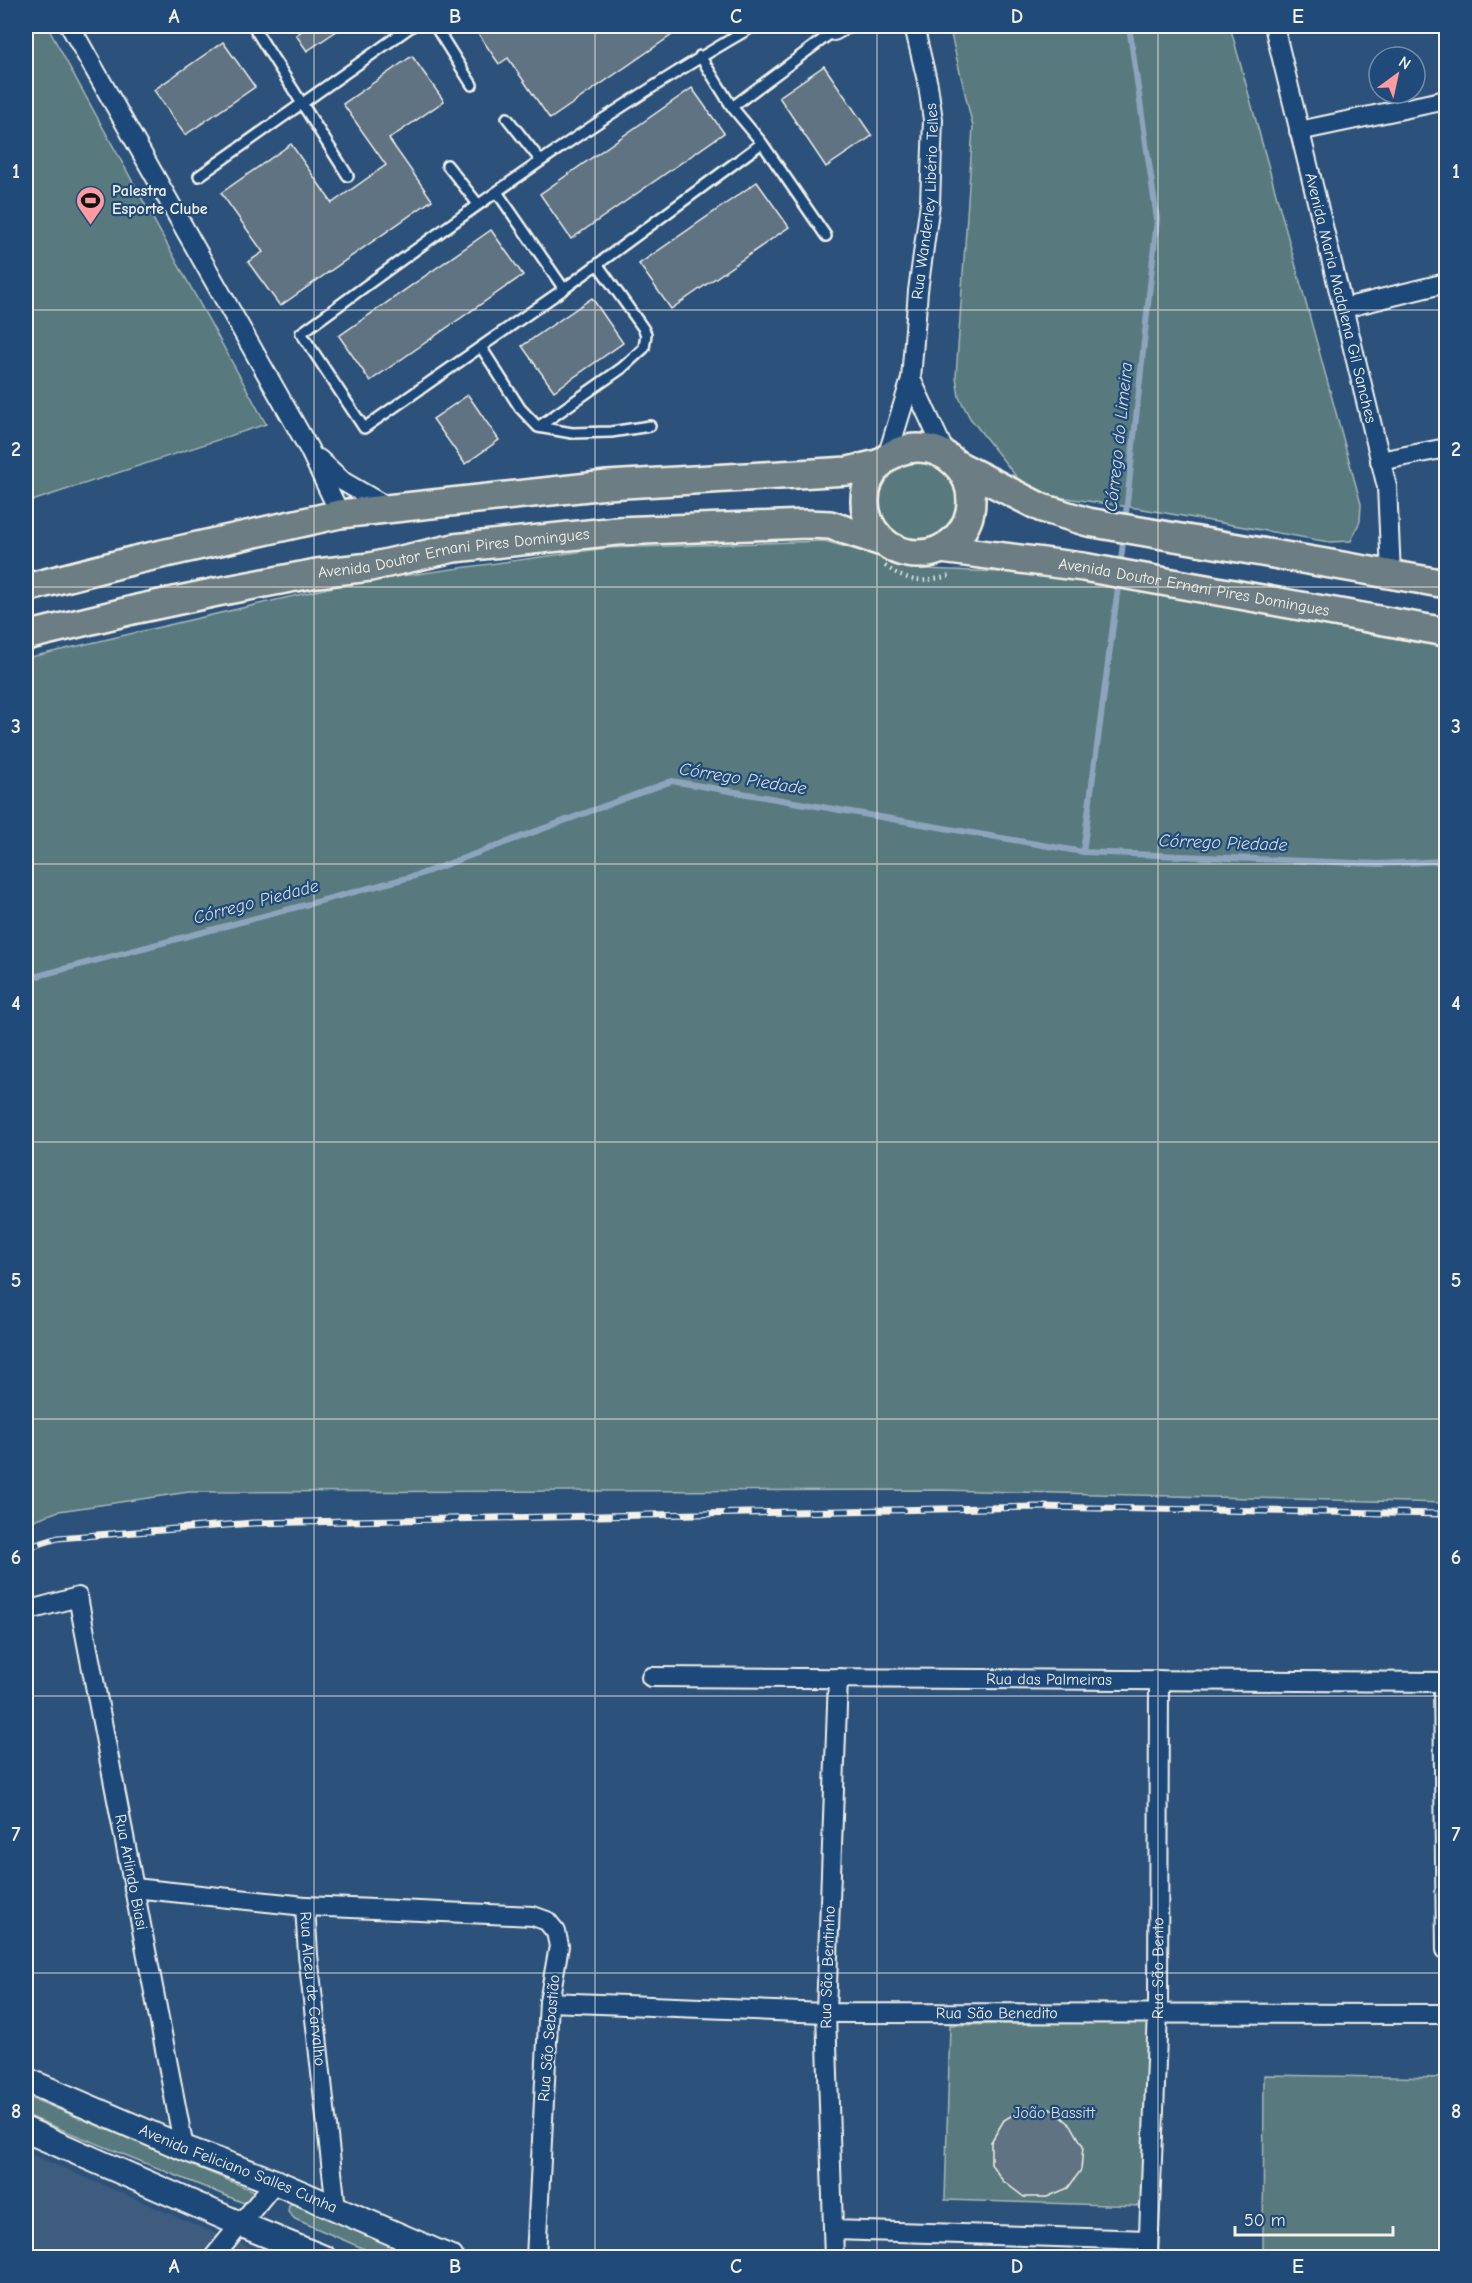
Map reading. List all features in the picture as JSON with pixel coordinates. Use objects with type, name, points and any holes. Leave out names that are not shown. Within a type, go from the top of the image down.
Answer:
[{"type":"main road","points":[[26,588],[135,560],[340,514],[607,485],[848,471],[884,460],[902,450],[917,448],[933,450],[1042,508],[1088,522],[1446,584]]},
{"type":"main road","points":[[884,460],[870,477],[865,495],[866,513],[873,529],[885,543],[902,552],[922,554],[941,549],[957,537],[968,520],[971,500],[967,481],[952,461]]},
{"type":"main road","name":"Avenida Doutor Ernani Pires Domingues","points":[[26,636],[194,597],[317,573],[370,567],[454,548],[617,531],[807,524],[830,525],[885,543]]},
{"type":"main road","name":"Avenida Doutor Ernani Pires Domingues","points":[[941,549],[1083,567],[1446,632]]},
{"type":"main road","name":"Avenida Feliciano Salles Cunha","points":[[26,2080],[184,2148],[275,2182],[450,2258]]},
{"type":"main road","points":[[26,2130],[240,2224],[324,2258]]},
{"type":"street","points":[[70,26],[309,449],[340,514]]},
{"type":"street","name":"Rua Wanderley Libério Telles","points":[[884,460],[911,379],[918,291],[930,203],[933,120],[928,85],[914,26]]},
{"type":"street","name":"Avenida Maria Madalena Gil Sanches","points":[[1274,26],[1387,487],[1391,573]]},
{"type":"street","points":[[1299,131],[1446,100]]},
{"type":"street","points":[[1344,308],[1446,283]]},
{"type":"street","name":"Rua Wanderley Libério Telles","points":[[911,379],[952,461]]},
{"type":"street","points":[[1380,461],[1446,448]]},
{"type":"street","points":[[309,449],[344,482],[389,508]]},
{"type":"street","name":"Rua Arlindo Biasi","points":[[26,1611],[78,1597],[184,2148]]},
{"type":"street","name":"Rua das Palmeiras","points":[[651,1677],[1445,1682]]},
{"type":"street","name":"Rua São Bentinho","points":[[834,2258],[826,2013],[838,1678]]},
{"type":"street","name":"Rua São Bento","points":[[1148,2249],[1158,2012],[1159,1680]]},
{"type":"street","points":[[1445,1682],[1446,1950]]},
{"type":"street","name":"Rua Alceu de Carvalho","points":[[134,1888],[305,1906],[308,1955],[336,2208]]},
{"type":"street","name":"Rua São Sebastião","points":[[305,1906],[533,1916],[547,1921],[556,1932],[559,1947],[549,2002],[536,2258]]},
{"type":"street","name":"Rua São Benedito","points":[[549,2002],[826,2013],[1446,2014]]},
{"type":"street","points":[[213,2258],[275,2182]]},
{"type":"street","points":[[833,2230],[1148,2249]]},
{"type":"lane","points":[[199,176],[412,26]]},
{"type":"lane","points":[[435,26],[472,85]]},
{"type":"lane","points":[[754,26],[700,56],[541,161],[301,333],[364,428],[598,265],[762,143]]},
{"type":"lane","points":[[732,107],[838,28]]},
{"type":"lane","points":[[256,31],[348,176]]},
{"type":"lane","points":[[700,56],[732,107],[762,143],[825,236]]},
{"type":"lane","points":[[507,118],[541,161]]},
{"type":"lane","points":[[447,165],[478,204]]},
{"type":"lane","points":[[497,192],[564,289]]},
{"type":"lane","points":[[538,427],[637,357],[644,348],[646,334],[643,328],[598,265]]},
{"type":"lane","points":[[481,347],[520,408],[538,427],[572,433],[611,432],[650,426]]},
{"type":"shaded area","points":[[26,2152],[212,2232],[274,2257],[26,2257]]},
{"type":"green space","name":"Palestra Esporte Clube","points":[[26,26],[47,26],[266,424],[26,503]]},
{"type":"green space","points":[[949,26],[1230,26],[1361,504],[1360,521],[1351,541],[1329,542],[1143,509],[1052,496],[1018,479],[970,418],[959,397],[956,377],[973,127]]},
{"type":"green space","points":[[918,454],[936,457],[951,468],[962,483],[965,501],[962,519],[951,534],[936,545],[918,548],[900,545],[885,534],[874,519],[871,501],[874,483],[885,468],[900,457]]},
{"type":"green space","points":[[824,541],[926,569],[1048,574],[1446,648],[1446,1503],[941,1490],[189,1492],[59,1511],[26,1523],[26,658],[350,583],[607,548]]},
{"type":"green space","name":"João Bassitt","points":[[1149,2022],[1141,2206],[945,2200],[950,2025]]},
{"type":"green space","points":[[1264,2075],[1446,2078],[1446,2257],[1263,2257]]},
{"type":"green space","points":[[29,2097],[254,2191],[255,2199],[249,2205],[26,2115],[26,2098]]},
{"type":"green space","points":[[296,2202],[428,2257],[383,2257],[295,2219],[288,2212],[289,2205]]},
{"type":"building","points":[[309,26],[344,26],[307,51],[296,35]]},
{"type":"building","points":[[473,26],[685,26],[550,119],[508,58],[499,64]]},
{"type":"building","points":[[223,42],[255,87],[185,135],[154,90]]},
{"type":"building","points":[[412,56],[444,101],[389,139],[432,200],[280,306],[248,262],[263,252],[221,193],[291,144],[332,203],[386,165],[343,104]]},
{"type":"building","points":[[824,66],[872,136],[826,167],[779,97]]},
{"type":"building","points":[[692,88],[724,133],[571,239],[540,194]]},
{"type":"building","points":[[757,182],[789,227],[671,309],[639,264]]},
{"type":"building","points":[[491,230],[523,275],[370,381],[339,336]]},
{"type":"building","points":[[592,298],[623,343],[554,391],[522,346]]},
{"type":"building","points":[[468,395],[499,440],[465,464],[433,419]]},
{"type":"building","points":[[1026,2107],[1052,2109],[1071,2125],[1083,2146],[1081,2170],[1068,2188],[1047,2197],[1024,2197],[1003,2181],[991,2164],[991,2142],[1004,2120]]},
{"type":"waterway","name":"Córrego do Limeira","points":[[1125,522],[1157,219],[1129,26]]},
{"type":"waterway","name":"Córrego do Limeira","points":[[1120,567],[1124,535]]},
{"type":"waterway","name":"Córrego do Limeira","points":[[1083,852],[1119,580]]},
{"type":"waterway","name":"Córrego Piedade","points":[[26,979],[418,875],[672,781],[1083,852],[1379,864],[1446,861]]},
{"type":"railway","points":[[26,1548],[58,1538],[253,1523],[1036,1507],[1446,1514]]},
{"type":"place","name":"Palestra Esporte Clube","points":[[91,226]]}]
